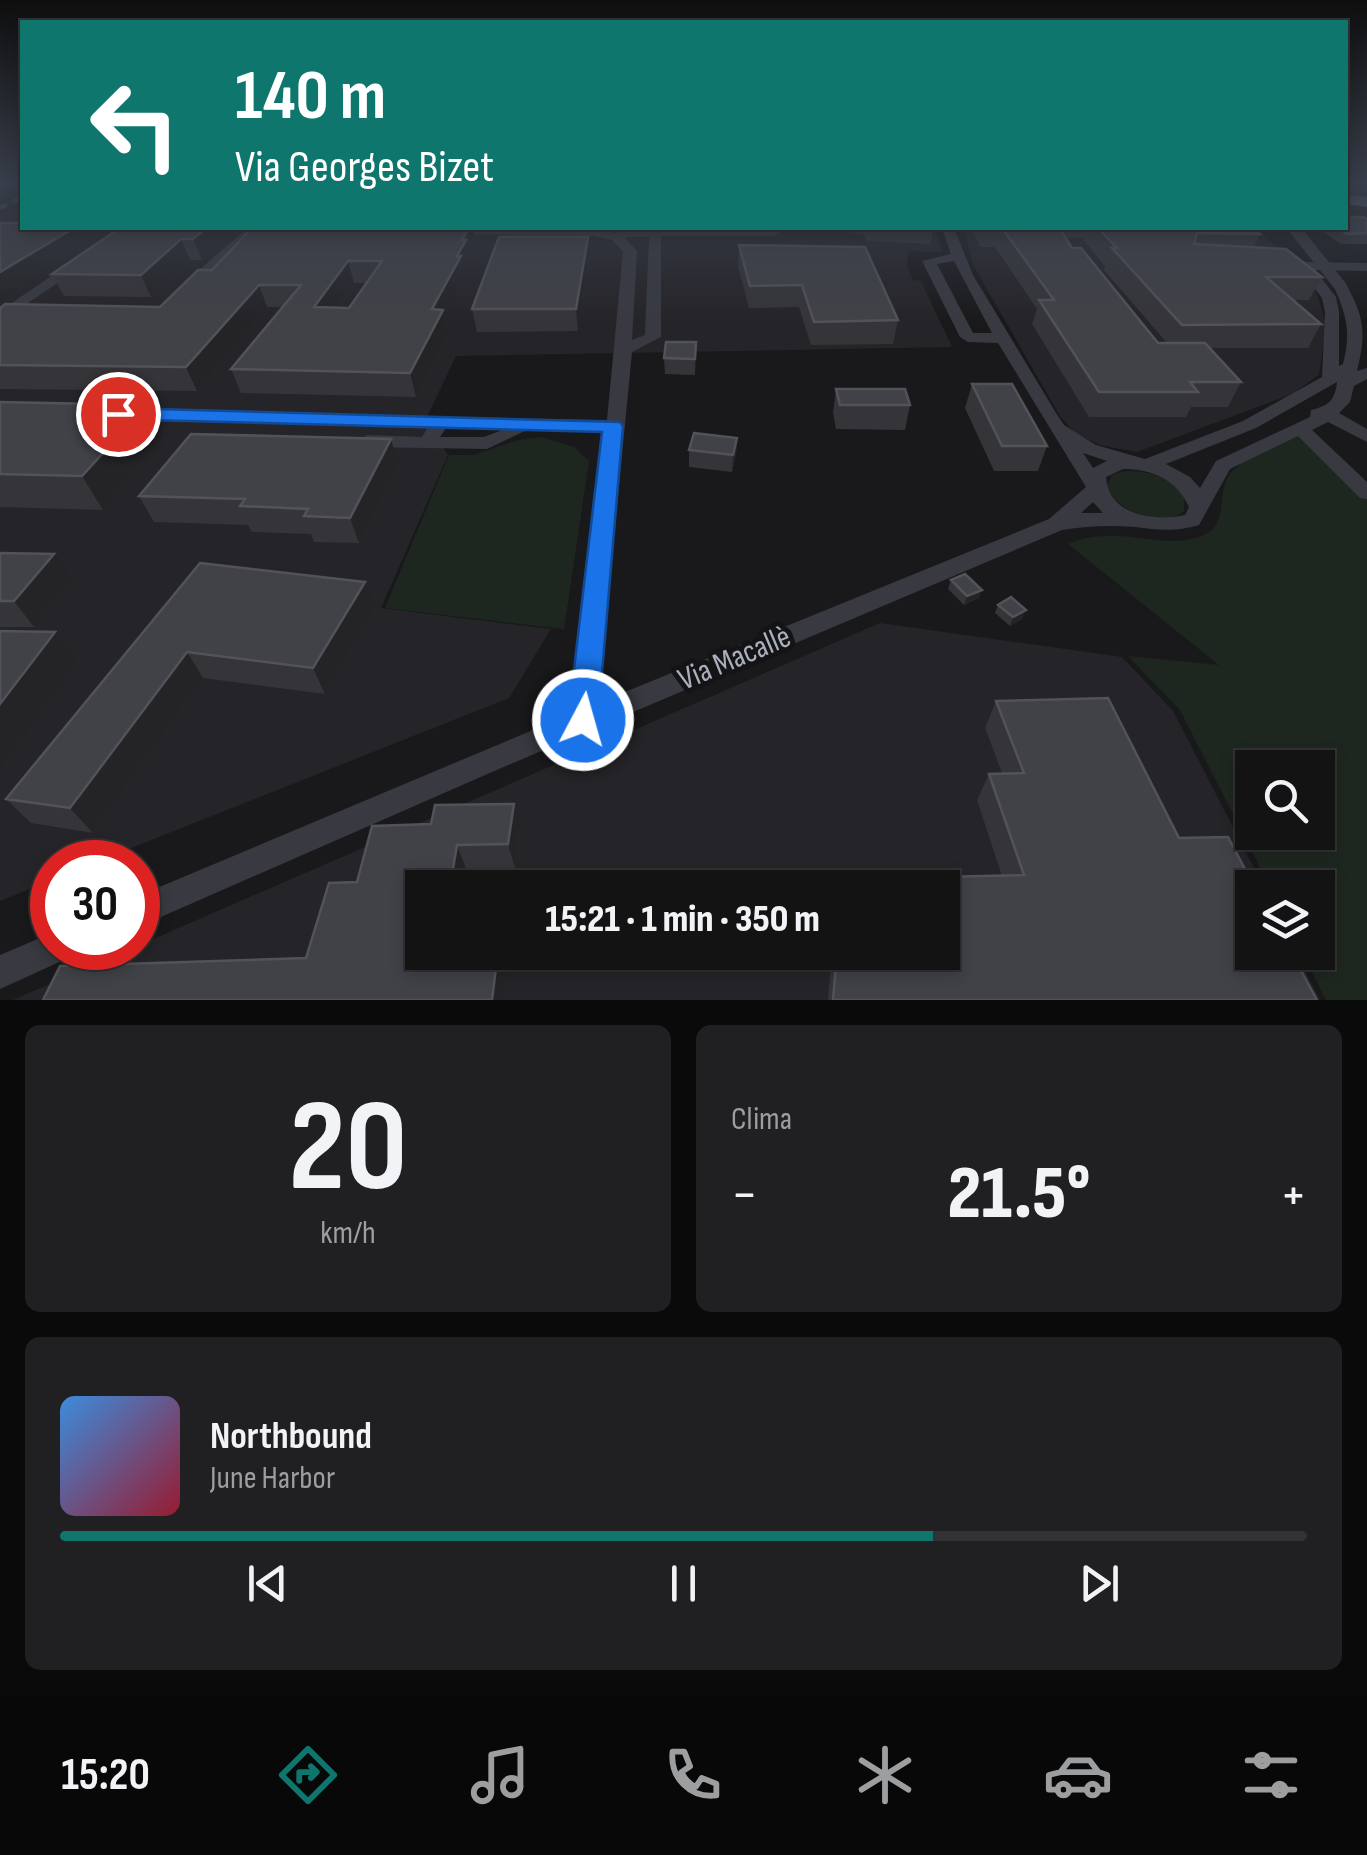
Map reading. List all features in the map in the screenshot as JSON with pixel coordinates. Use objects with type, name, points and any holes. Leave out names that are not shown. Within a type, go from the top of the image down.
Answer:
[{"type":"street","points":[[173,298],[253,230]]},
{"type":"street","points":[[434,230],[594,232],[616,237],[707,230],[774,232]]},
{"type":"street","points":[[949,230],[957,257],[1054,424],[1108,505],[1137,521]]},
{"type":"street","points":[[1296,230],[1341,287],[1356,318],[1357,340],[1340,377]]},
{"type":"street","points":[[624,350],[654,337],[656,233]]},
{"type":"street","points":[[583,720],[631,267],[630,252],[616,237]]},
{"type":"street","points":[[957,257],[929,262],[968,338],[1004,338]]},
{"type":"street","points":[[5,314],[87,258]]},
{"type":"street","points":[[1286,262],[1367,267]]},
{"type":"street","points":[[1199,506],[1223,465],[1327,414],[1341,402],[1329,298],[1304,268],[1307,264]]},
{"type":"street","points":[[5,314],[48,312]]},
{"type":"street","points":[[1182,453],[1265,419],[1340,377],[1367,373]]},
{"type":"street","points":[[99,414],[613,426]]},
{"type":"street","points":[[1138,464],[1227,442],[1286,416],[1327,414],[1365,436]]},
{"type":"street","points":[[197,417],[197,432],[211,438]]},
{"type":"street","points":[[428,443],[439,424]]},
{"type":"street","points":[[1054,424],[1090,449],[1176,477],[1196,495],[1199,506]]},
{"type":"street","points":[[349,441],[488,444],[526,426]]},
{"type":"street","points":[[1304,426],[1365,436]]},
{"type":"street","points":[[1304,426],[1367,492]]},
{"type":"street","name":"Via Macallè","points":[[1056,524],[1095,487],[1096,475],[1108,466],[1138,464]]},
{"type":"street","name":"Via Macallè","points":[[160,903],[583,720],[1056,524],[1088,519],[1176,526],[1192,520],[1199,506]]},
{"type":"street","points":[[0,972],[30,959]]},
{"type":"shaded area","points":[[0,229],[936,230],[942,252],[908,251],[907,267],[913,280],[921,281],[952,347],[456,356],[426,419],[448,455],[381,608],[551,629],[509,698],[151,840],[30,840],[30,889],[0,901]]},
{"type":"shaded area","points":[[964,230],[1258,230],[1301,270],[1318,297],[1326,325],[1319,375],[1292,394],[1137,452],[1099,445],[1074,432],[1060,416],[973,265]]},
{"type":"shaded area","points":[[1309,427],[1367,485],[1367,1000],[1326,1000],[1311,970],[1335,970],[1335,870],[1261,870],[1251,850],[1335,850],[1335,750],[1235,750],[1235,818],[1180,710],[1128,656],[1219,665],[1068,544],[1106,536],[1172,541],[1204,535],[1217,524],[1230,474],[1255,455]]},
{"type":"shaded area","points":[[541,437],[574,447],[589,461],[564,629],[385,608],[449,455],[474,455],[518,440]]},
{"type":"shaded area","points":[[1147,473],[1164,479],[1184,497],[1184,511],[1174,517],[1152,519],[1131,511],[1106,488],[1112,475]]},
{"type":"shaded area","points":[[880,623],[1122,657],[1173,711],[1235,831],[1235,850],[1245,850],[1255,870],[1235,870],[1235,970],[1305,970],[1320,1000],[13,1000],[82,970],[160,970],[160,936]]},
{"type":"building","points":[[0,229],[71,230],[0,272]]},
{"type":"building","points":[[1367,229],[1367,233],[1347,234],[1341,230]]},
{"type":"building","points":[[117,230],[204,230],[193,239],[181,239],[141,275],[52,274]]},
{"type":"building","points":[[250,230],[468,230],[457,256],[461,256],[432,309],[443,310],[410,373],[231,369],[301,285],[259,285],[186,367],[0,365],[0,308],[5,304],[160,307],[198,270],[212,270]],"holes":[[[348,261],[382,261],[349,308],[314,307]]]},
{"type":"building","points":[[1003,230],[1060,230],[1072,248],[1081,248],[1158,343],[1205,343],[1241,382],[1190,382],[1198,392],[1099,392],[1039,300],[1054,300]]},
{"type":"building","points":[[1100,230],[1255,230],[1260,234],[1197,233],[1194,244],[1286,249],[1322,277],[1266,277],[1321,324],[1182,325],[1112,248],[1117,248]]},
{"type":"building","points":[[499,237],[588,237],[576,309],[472,309]]},
{"type":"building","points":[[739,245],[865,247],[898,320],[814,322],[802,285],[750,286]]},
{"type":"building","points":[[666,342],[696,342],[695,359],[664,358]]},
{"type":"building","points":[[972,384],[1012,384],[1047,446],[1002,446]]},
{"type":"building","points":[[836,389],[905,389],[910,405],[840,405]]},
{"type":"building","points":[[0,402],[147,405],[82,476],[0,474]]},
{"type":"building","points":[[694,433],[737,438],[733,455],[689,450]]},
{"type":"building","points":[[191,434],[391,439],[350,518],[304,516],[308,509],[240,506],[245,499],[139,496]]},
{"type":"building","points":[[0,553],[54,554],[14,601],[0,601]]},
{"type":"building","points":[[200,563],[365,582],[313,668],[187,652],[70,808],[6,799]]},
{"type":"building","points":[[965,574],[982,590],[967,596],[951,580]]},
{"type":"building","points":[[1011,597],[1026,610],[1013,617],[998,605]]},
{"type":"building","points":[[0,631],[55,632],[0,704]]},
{"type":"building","points":[[1108,698],[1179,838],[1228,837],[1245,870],[1235,870],[1235,970],[1301,970],[1317,1000],[833,1000],[836,970],[960,970],[960,876],[1024,875],[989,774],[1024,773],[996,701]]},
{"type":"building","points":[[514,804],[508,844],[457,845],[453,870],[405,870],[405,970],[496,970],[492,1000],[43,1000],[58,970],[160,970],[160,963],[306,958],[329,883],[357,882],[372,826],[431,824],[435,805]]},
{"type":"route","points":[[118,414],[613,426],[583,720]]}]
